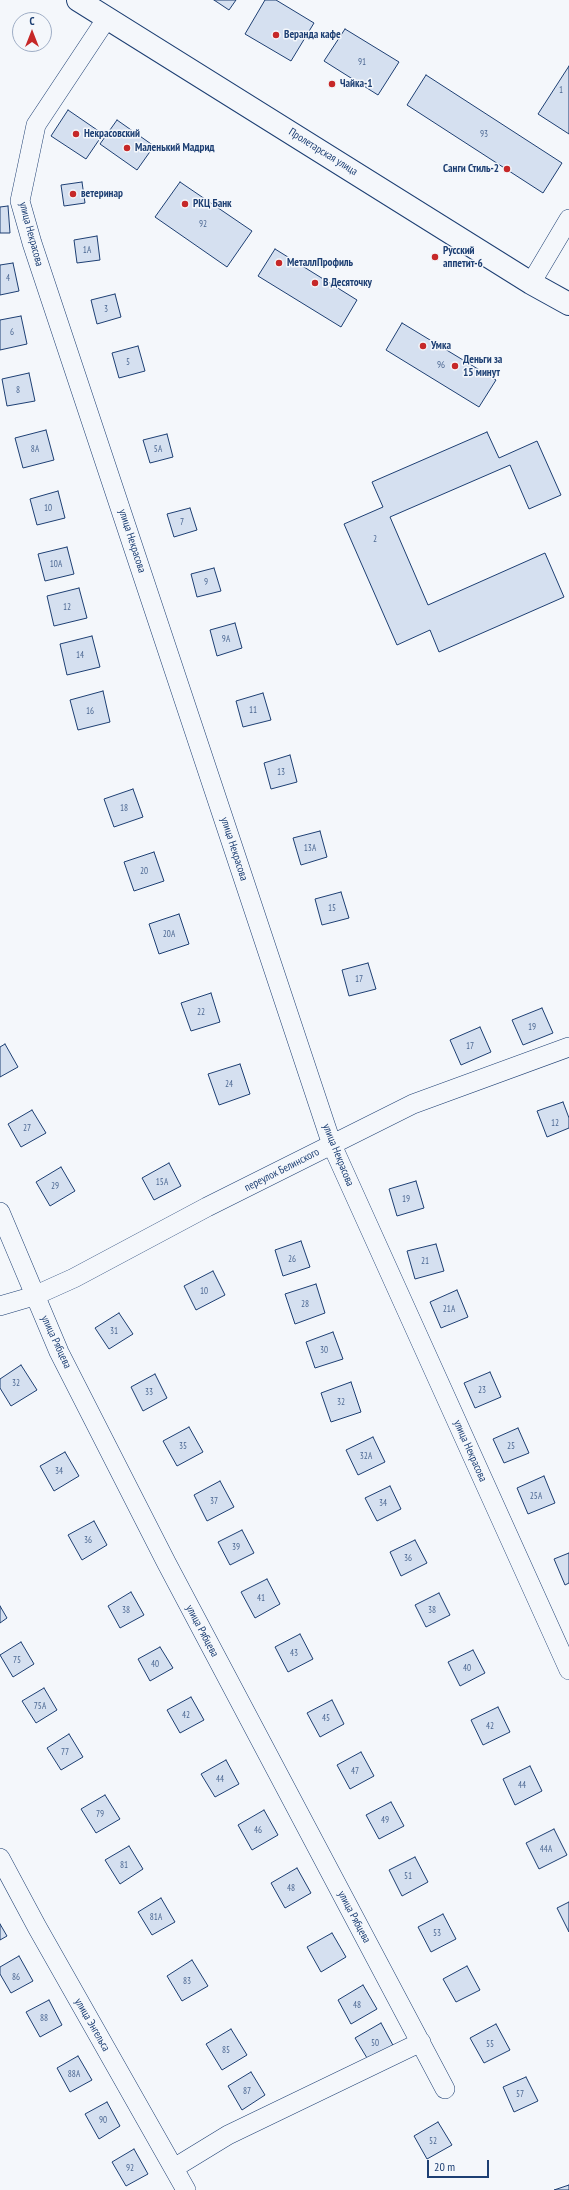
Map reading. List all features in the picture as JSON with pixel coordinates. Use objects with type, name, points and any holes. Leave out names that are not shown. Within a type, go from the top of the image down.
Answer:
[{"type":"main road","name":"Пролетарская улица","points":[[78,0],[568,304]]},
{"type":"street","name":"улица Некрасова","points":[[107,18],[36,125],[20,201],[40,266],[332,1144],[569,1670]]},
{"type":"street","points":[[532,283],[569,219]]},
{"type":"street","name":"переулок Белинского","points":[[0,1306],[34,1296],[74,1278],[207,1207],[413,1104],[569,1046]]},
{"type":"street","name":"улица Рябцева","points":[[0,1212],[34,1296],[60,1352],[166,1562],[445,2089]]},
{"type":"street","name":"улица Энгельса","points":[[0,1858],[41,1934],[186,2190]]},
{"type":"street","points":[[174,2168],[228,2135],[421,2042]]},
{"type":"building","points":[[214,0],[236,0],[229,10]]},
{"type":"building","points":[[265,0],[276,0],[314,23],[291,61],[245,34]]},
{"type":"building","points":[[345,29],[399,62],[378,95],[324,61]]},
{"type":"building","points":[[569,66],[569,134],[538,114]]},
{"type":"building","points":[[426,75],[562,163],[543,193],[407,105]]},
{"type":"building","points":[[68,110],[103,134],[86,159],[51,136]]},
{"type":"building","points":[[117,120],[154,146],[137,170],[100,144]]},
{"type":"building","name":"ветеринар","points":[[82,182],[85,203],[64,206],[61,185]]},
{"type":"building","points":[[180,182],[252,231],[227,267],[155,217]]},
{"type":"building","points":[[8,206],[10,233],[0,233],[0,207]]},
{"type":"building","points":[[97,236],[100,260],[77,263],[74,240]]},
{"type":"building","points":[[275,249],[357,300],[341,327],[258,276]]},
{"type":"building","points":[[13,263],[19,291],[0,295],[0,265]]},
{"type":"building","points":[[115,294],[121,317],[97,324],[91,300]]},
{"type":"building","points":[[21,316],[27,344],[0,350],[0,320]]},
{"type":"building","points":[[402,323],[496,380],[479,407],[386,350]]},
{"type":"building","points":[[138,346],[145,371],[119,378],[112,353]]},
{"type":"building","points":[[29,373],[35,401],[7,406],[2,379]]},
{"type":"building","points":[[46,430],[54,460],[23,468],[15,438]]},
{"type":"building","points":[[487,432],[499,458],[537,441],[561,495],[529,509],[510,465],[390,517],[428,605],[545,553],[564,597],[439,652],[430,630],[397,645],[344,524],[383,507],[372,482]]},
{"type":"building","points":[[167,434],[173,457],[150,463],[143,440]]},
{"type":"building","points":[[58,491],[65,518],[37,525],[30,499]]},
{"type":"building","points":[[190,508],[197,530],[174,537],[167,514]]},
{"type":"building","points":[[67,547],[74,574],[45,581],[38,554]]},
{"type":"building","points":[[214,568],[221,591],[197,597],[191,574]]},
{"type":"building","points":[[79,588],[87,618],[54,626],[47,596]]},
{"type":"building","points":[[235,623],[242,648],[217,656],[210,630]]},
{"type":"building","points":[[92,636],[100,667],[67,675],[60,644]]},
{"type":"building","points":[[103,691],[110,722],[78,730],[70,700]]},
{"type":"building","points":[[263,693],[271,720],[243,727],[236,701]]},
{"type":"building","points":[[290,755],[297,782],[271,789],[264,763]]},
{"type":"building","points":[[133,789],[143,817],[114,827],[104,799]]},
{"type":"building","points":[[320,831],[327,857],[301,865],[293,838]]},
{"type":"building","points":[[154,852],[164,881],[134,891],[124,862]]},
{"type":"building","points":[[341,892],[349,918],[322,925],[315,899]]},
{"type":"building","points":[[179,914],[189,944],[159,954],[149,924]]},
{"type":"building","points":[[368,963],[376,989],[349,996],[342,970]]},
{"type":"building","points":[[211,993],[220,1022],[191,1031],[181,1003]]},
{"type":"building","points":[[542,1008],[553,1033],[523,1045],[512,1020]]},
{"type":"building","points":[[480,1027],[491,1052],[461,1065],[450,1040]]},
{"type":"building","points":[[5,1044],[18,1067],[0,1077],[0,1047]]},
{"type":"building","points":[[240,1064],[250,1094],[219,1105],[208,1074]]},
{"type":"building","points":[[563,1102],[569,1118],[569,1128],[547,1137],[537,1111]]},
{"type":"building","points":[[32,1110],[46,1133],[21,1147],[8,1124]]},
{"type":"building","points":[[169,1163],[181,1186],[154,1200],[142,1178]]},
{"type":"building","points":[[61,1167],[75,1191],[50,1206],[36,1182]]},
{"type":"building","points":[[416,1181],[424,1208],[397,1216],[389,1189]]},
{"type":"building","points":[[301,1241],[310,1267],[283,1276],[275,1250]]},
{"type":"building","points":[[436,1244],[444,1271],[415,1279],[407,1251]]},
{"type":"building","points":[[213,1271],[225,1295],[196,1310],[184,1286]]},
{"type":"building","points":[[316,1284],[325,1313],[295,1324],[285,1294]]},
{"type":"building","points":[[457,1290],[468,1317],[441,1328],[430,1302]]},
{"type":"building","points":[[119,1313],[133,1334],[109,1349],[95,1328]]},
{"type":"building","points":[[333,1332],[343,1359],[315,1368],[306,1342]]},
{"type":"building","points":[[21,1365],[37,1390],[11,1406],[0,1388],[0,1379]]},
{"type":"building","points":[[490,1372],[501,1397],[475,1408],[464,1383]]},
{"type":"building","points":[[155,1374],[167,1398],[143,1411],[131,1387]]},
{"type":"building","points":[[351,1382],[361,1412],[331,1422],[321,1393]]},
{"type":"building","points":[[189,1427],[203,1452],[177,1466],[163,1441]]},
{"type":"building","points":[[518,1428],[529,1453],[504,1463],[493,1439]]},
{"type":"building","points":[[373,1437],[385,1462],[358,1475],[346,1450]]},
{"type":"building","points":[[65,1452],[79,1476],[54,1491],[40,1466]]},
{"type":"building","points":[[544,1476],[555,1503],[528,1514],[517,1488]]},
{"type":"building","points":[[220,1481],[234,1507],[207,1521],[194,1495]]},
{"type":"building","points":[[390,1486],[401,1509],[377,1521],[365,1498]]},
{"type":"building","points":[[94,1521],[107,1545],[82,1560],[68,1535]]},
{"type":"building","points":[[242,1530],[254,1553],[230,1565],[218,1542]]},
{"type":"building","points":[[415,1540],[427,1563],[401,1576],[390,1552]]},
{"type":"building","points":[[569,1553],[569,1583],[565,1585],[554,1559]]},
{"type":"building","points":[[267,1579],[280,1604],[255,1618],[241,1592]]},
{"type":"building","points":[[131,1592],[144,1615],[120,1628],[108,1606]]},
{"type":"building","points":[[439,1593],[450,1615],[426,1627],[415,1605]]},
{"type":"building","points":[[0,1606],[7,1618],[0,1623]]},
{"type":"building","points":[[300,1634],[313,1659],[288,1672],[275,1647]]},
{"type":"building","points":[[21,1642],[34,1664],[13,1677],[0,1655]]},
{"type":"building","points":[[160,1647],[173,1668],[150,1681],[138,1659]]},
{"type":"building","points":[[473,1650],[485,1673],[460,1686],[448,1662]]},
{"type":"building","points":[[44,1688],[57,1710],[36,1723],[22,1701]]},
{"type":"building","points":[[191,1697],[204,1720],[180,1733],[167,1710]]},
{"type":"building","points":[[332,1700],[344,1724],[320,1737],[307,1713]]},
{"type":"building","points":[[498,1707],[510,1732],[483,1745],[471,1720]]},
{"type":"building","points":[[69,1734],[83,1757],[61,1770],[47,1748]]},
{"type":"building","points":[[361,1752],[374,1776],[350,1789],[337,1765]]},
{"type":"building","points":[[226,1760],[239,1784],[215,1797],[201,1774]]},
{"type":"building","points":[[530,1766],[542,1791],[515,1805],[503,1779]]},
{"type":"building","points":[[105,1795],[120,1819],[96,1833],[81,1809]]},
{"type":"building","points":[[391,1802],[404,1826],[379,1839],[366,1815]]},
{"type":"building","points":[[264,1810],[278,1835],[252,1850],[238,1825]]},
{"type":"building","points":[[554,1829],[567,1855],[539,1869],[526,1843]]},
{"type":"building","points":[[129,1846],[143,1869],[120,1884],[105,1860]]},
{"type":"building","points":[[415,1857],[428,1882],[402,1896],[389,1870]]},
{"type":"building","points":[[297,1868],[311,1893],[285,1908],[271,1883]]},
{"type":"building","points":[[161,1898],[175,1922],[152,1935],[138,1912]]},
{"type":"building","points":[[569,1902],[569,1932],[557,1908]]},
{"type":"building","points":[[443,1914],[456,1939],[431,1952],[418,1927]]},
{"type":"building","points":[[0,1924],[7,1936],[0,1940]]},
{"type":"building","points":[[332,1933],[346,1957],[321,1972],[307,1947]]},
{"type":"building","points":[[19,1956],[33,1981],[11,1993],[0,1974],[0,1967]]},
{"type":"building","points":[[192,1960],[208,1986],[182,2001],[167,1976]]},
{"type":"building","points":[[467,1966],[480,1990],[456,2002],[443,1979]]},
{"type":"building","points":[[363,1985],[377,2009],[351,2024],[338,2000]]},
{"type":"building","points":[[49,2000],[62,2025],[40,2037],[26,2012]]},
{"type":"building","points":[[381,2023],[395,2049],[370,2063],[355,2038]]},
{"type":"building","points":[[496,2024],[510,2050],[484,2063],[470,2038]]},
{"type":"building","points":[[231,2029],[247,2055],[222,2070],[206,2044]]},
{"type":"building","points":[[78,2056],[92,2080],[70,2092],[57,2068]]},
{"type":"building","points":[[251,2072],[265,2095],[242,2110],[228,2086]]},
{"type":"building","points":[[526,2077],[538,2101],[514,2112],[503,2087]]},
{"type":"building","points":[[107,2102],[120,2126],[99,2139],[85,2114]]},
{"type":"building","points":[[438,2122],[452,2145],[427,2159],[414,2136]]},
{"type":"building","points":[[134,2149],[148,2174],[126,2186],[112,2162]]},
{"type":"building","points":[[569,2185],[569,2190],[554,2190]]},
{"type":"place","name":"Веранда кафе","points":[[276,35]]},
{"type":"place","name":"Чайка-1","points":[[332,84]]},
{"type":"place","name":"Некрасовский","points":[[76,134]]},
{"type":"place","name":"Маленький Мадрид","points":[[127,148]]},
{"type":"place","name":"Санги Стиль-2","points":[[507,169]]},
{"type":"place","name":"ветеринар","points":[[73,194]]},
{"type":"place","name":"РКЦ Банк","points":[[185,204]]},
{"type":"place","name":"Русский аппетит-6","points":[[435,257]]},
{"type":"place","name":"МеталлПрофиль","points":[[279,263]]},
{"type":"place","name":"В Десяточку","points":[[315,283]]},
{"type":"place","name":"Умка","points":[[423,346]]},
{"type":"place","name":"Деньги за 15 минут","points":[[455,366]]}]
